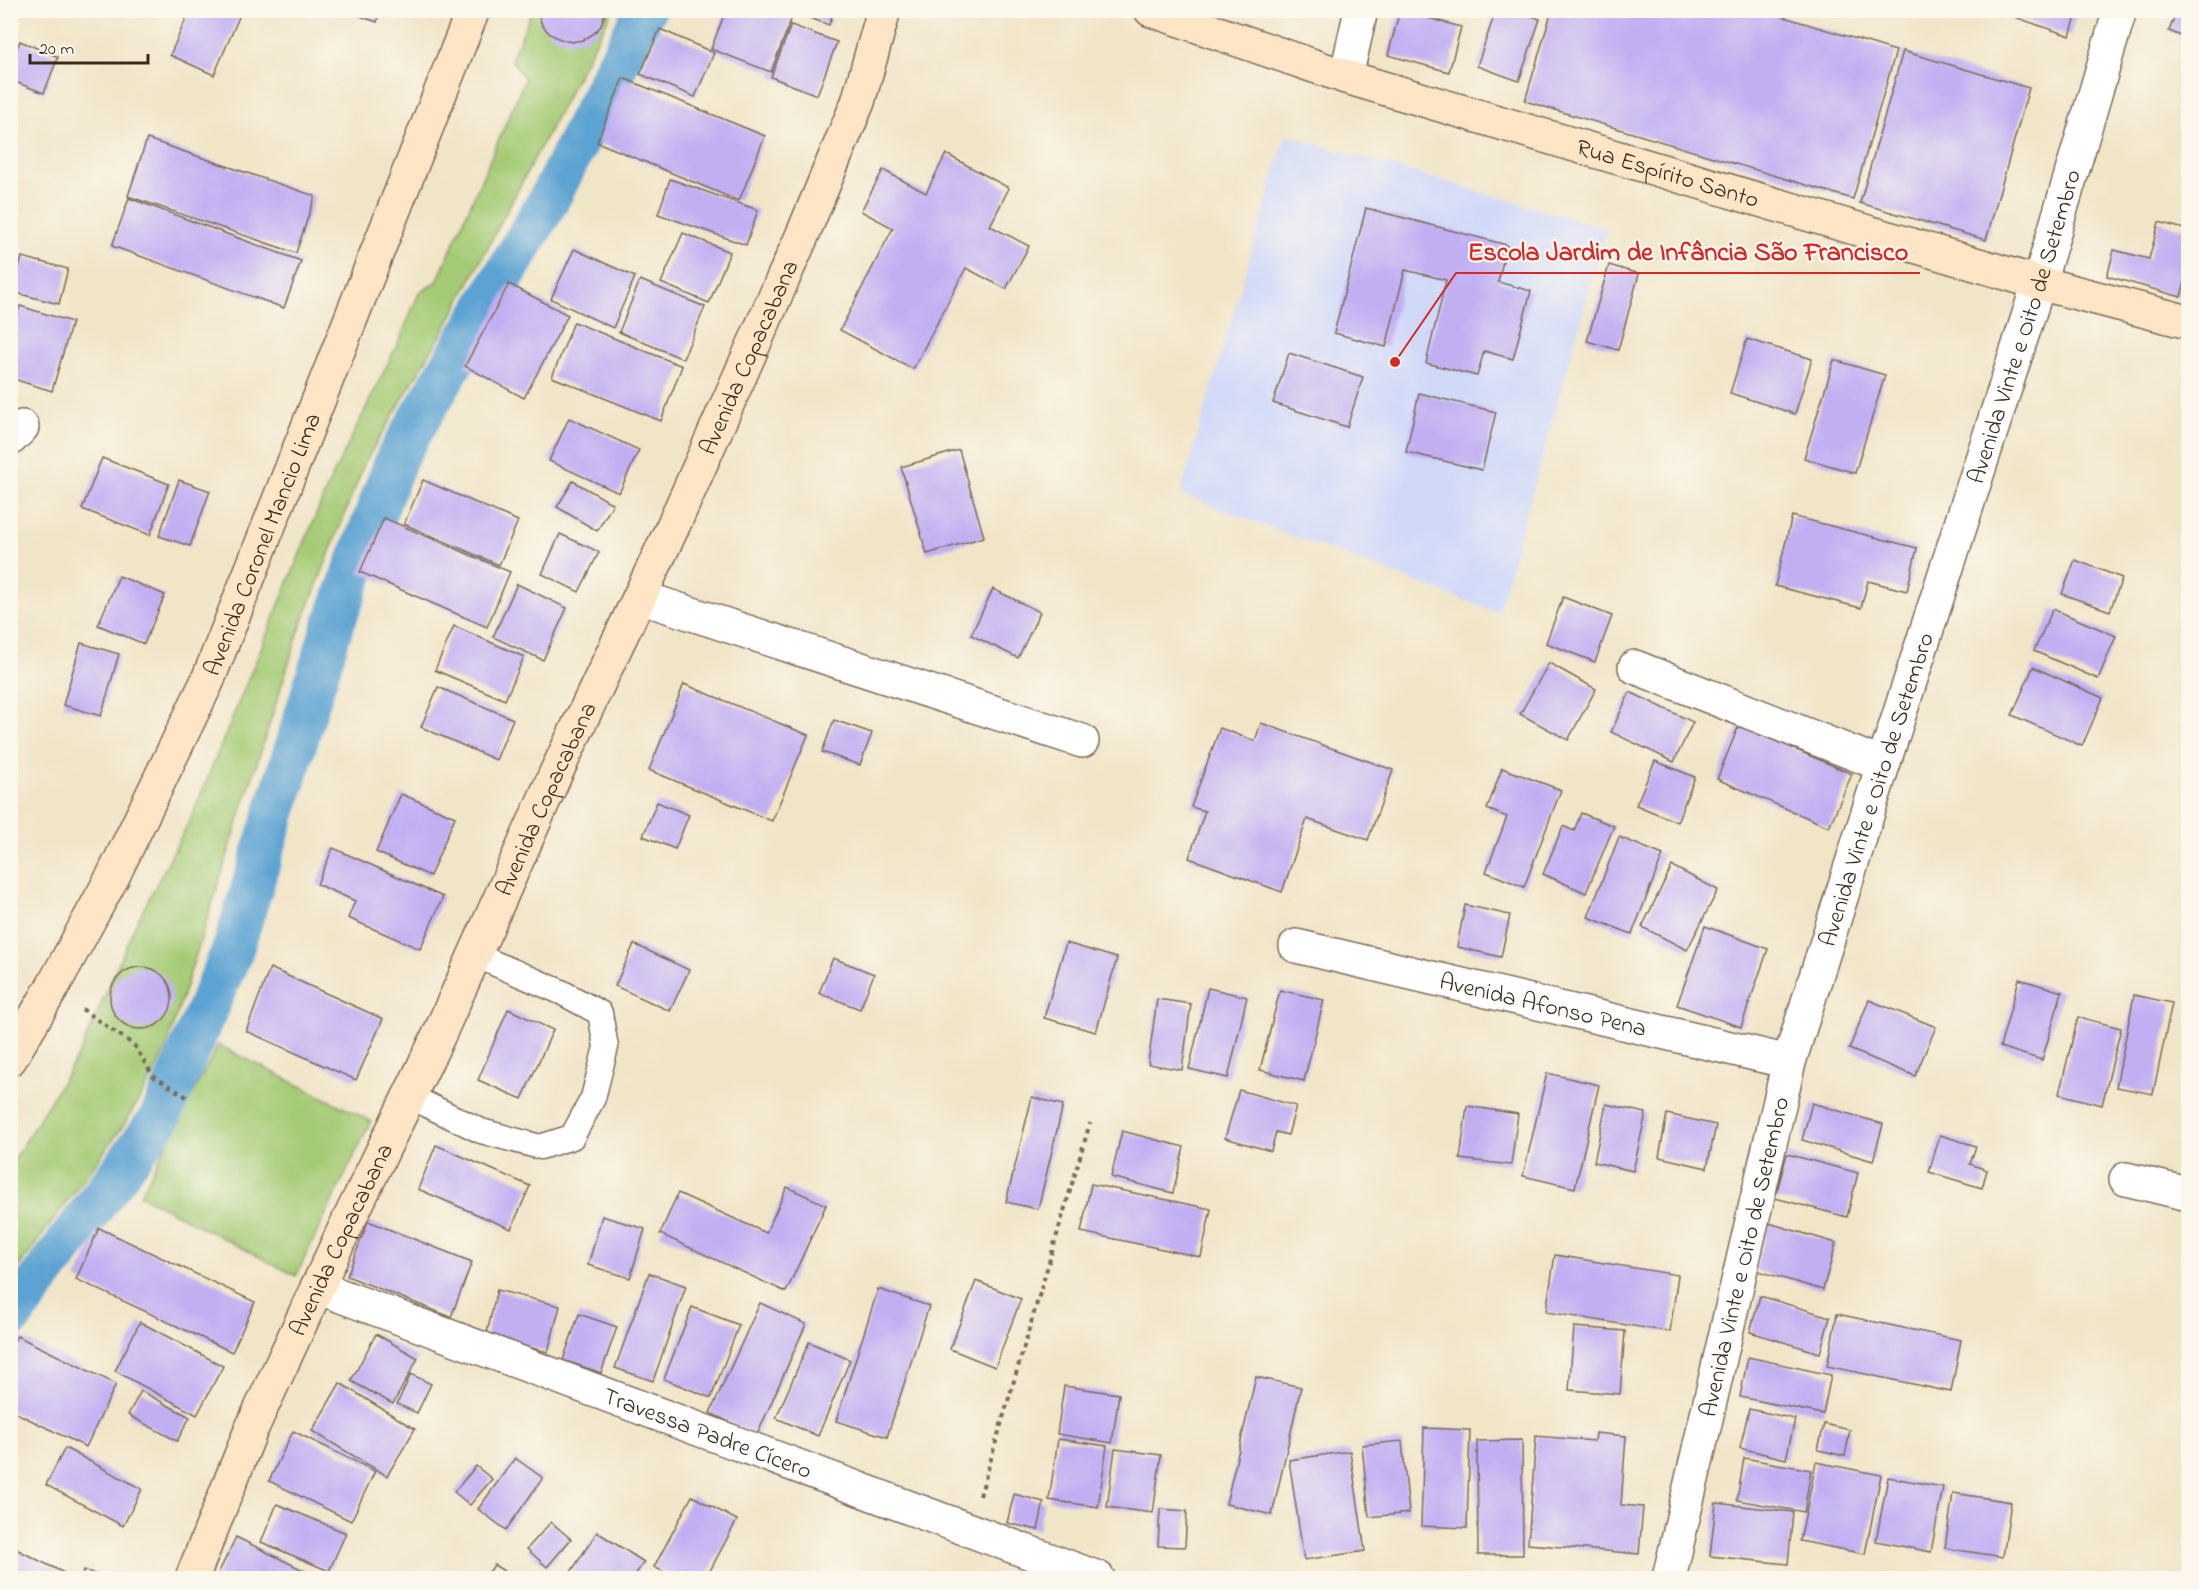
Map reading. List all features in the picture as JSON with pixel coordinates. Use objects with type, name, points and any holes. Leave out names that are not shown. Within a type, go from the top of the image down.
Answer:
[{"type":"street","name":"Avenida Coronel Mancio Lima","points":[[10,1059],[113,876],[207,682],[473,10]]},
{"type":"street","name":"Avenida Copacabana","points":[[192,1578],[251,1430],[475,955],[556,773],[674,524],[802,236],[858,102],[884,10]]},
{"type":"street","name":"Rua Espírito Santo","points":[[1151,10],[1346,77],[2038,283],[2188,322]]},
{"type":"street","points":[[1346,77],[1361,10]]},
{"type":"street","name":"Avenida Vinte e Oito de Setembro","points":[[1669,1578],[1789,1062],[2038,283],[2120,10]]},
{"type":"street","points":[[640,597],[1082,741]]},
{"type":"street","points":[[1635,667],[1883,765]]},
{"type":"street","name":"Avenida Afonso Pena","points":[[1296,946],[1789,1062]]},
{"type":"street","points":[[2126,1179],[2188,1194]]},
{"type":"street","name":"Travessa Padre Cícero","points":[[317,1287],[1098,1578]]},
{"type":"lane","points":[[409,1096],[481,1131],[540,1148],[572,1137],[593,1098],[606,1047],[600,1013],[561,992],[475,955]]},
{"type":"path","points":[[52,988],[134,1046],[153,1076],[190,1099]]},
{"type":"path","points":[[970,1531],[1090,1123]]},
{"type":"shaded area","points":[[1286,135],[1607,229],[1498,613],[1180,494]]},
{"type":"green space","points":[[532,11],[612,11],[448,323],[365,462],[299,631],[166,1048],[153,1076],[124,1125],[11,1277],[10,1166],[81,1051],[135,925],[191,818],[330,481],[399,341],[419,293],[437,282],[525,79],[511,60]]},
{"type":"green space","points":[[218,1045],[371,1121],[296,1276],[140,1195]]},
{"type":"building","points":[[190,10],[242,10],[214,75],[170,55]]},
{"type":"building","points":[[343,10],[380,10],[377,22]]},
{"type":"building","points":[[537,10],[606,10],[601,26],[593,34],[583,40],[571,42],[550,34],[542,25]]},
{"type":"building","points":[[726,10],[834,10],[829,25],[794,12],[771,72],[711,49]]},
{"type":"building","points":[[1400,10],[1461,27],[1449,72],[1388,55]]},
{"type":"building","points":[[1496,10],[1514,10],[1540,19],[1519,81],[1477,66]]},
{"type":"building","points":[[1552,10],[1761,10],[1896,51],[1853,199],[1525,101]]},
{"type":"building","points":[[1994,10],[2078,10],[2070,36]]},
{"type":"building","points":[[2177,10],[2188,10],[2188,39],[2169,31]]},
{"type":"building","points":[[791,25],[837,42],[817,95],[771,77]]},
{"type":"building","points":[[660,29],[714,53],[695,97],[640,74]]},
{"type":"building","points":[[20,41],[58,57],[44,93],[10,80],[10,64]]},
{"type":"building","points":[[1903,51],[2029,88],[1986,240],[1860,203]]},
{"type":"building","points":[[623,78],[765,136],[739,201],[597,142]]},
{"type":"building","points":[[147,139],[315,196],[296,253],[128,196]]},
{"type":"building","points":[[946,154],[1009,188],[990,226],[1029,246],[1006,289],[966,268],[913,369],[840,330],[893,228],[861,211],[883,170],[926,193]]},
{"type":"building","points":[[670,179],[758,210],[746,245],[658,214]]},
{"type":"building","points":[[129,198],[301,261],[284,308],[112,246]]},
{"type":"building","points":[[1366,208],[1507,245],[1498,282],[1531,291],[1513,359],[1484,351],[1477,376],[1426,363],[1446,280],[1405,270],[1386,347],[1334,333]]},
{"type":"building","points":[[2159,222],[2188,230],[2188,269],[2181,297],[2107,276],[2114,250],[2149,259]]},
{"type":"building","points":[[683,233],[730,252],[709,303],[661,283]]},
{"type":"building","points":[[574,249],[635,277],[613,328],[551,299]]},
{"type":"building","points":[[22,257],[68,269],[59,304],[12,292]]},
{"type":"building","points":[[1609,265],[1639,274],[1618,350],[1587,341]]},
{"type":"building","points":[[640,280],[705,307],[683,359],[619,332]]},
{"type":"building","points":[[509,284],[568,315],[524,398],[465,366]]},
{"type":"building","points":[[20,306],[72,322],[52,391],[10,378],[10,336]]},
{"type":"building","points":[[574,322],[682,366],[661,421],[552,377]]},
{"type":"building","points":[[1747,339],[1812,359],[1795,414],[1730,393]]},
{"type":"building","points":[[1289,353],[1363,377],[1347,427],[1273,403]]},
{"type":"building","points":[[1834,360],[1885,375],[1855,473],[1804,458]]},
{"type":"building","points":[[1419,393],[1496,412],[1482,470],[1406,452]]},
{"type":"building","points":[[569,418],[639,450],[619,493],[549,461]]},
{"type":"building","points":[[959,450],[984,537],[927,554],[901,467]]},
{"type":"building","points":[[102,458],[169,484],[150,535],[82,509]]},
{"type":"building","points":[[179,480],[210,491],[190,546],[159,536]]},
{"type":"building","points":[[423,480],[518,521],[499,565],[404,524]]},
{"type":"building","points":[[573,481],[613,504],[597,531],[557,507]]},
{"type":"building","points":[[1792,516],[1917,548],[1907,591],[1868,581],[1861,608],[1775,586]]},
{"type":"building","points":[[384,518],[510,572],[487,627],[360,572]]},
{"type":"building","points":[[560,534],[599,552],[579,592],[542,574]]},
{"type":"building","points":[[2075,560],[2122,578],[2110,611],[2062,594]]},
{"type":"building","points":[[119,576],[165,595],[144,644],[98,625]]},
{"type":"building","points":[[517,584],[567,608],[543,660],[493,637]]},
{"type":"building","points":[[993,589],[1040,612],[1018,658],[971,635]]},
{"type":"building","points":[[1563,597],[1612,616],[1595,662],[1546,643]]},
{"type":"building","points":[[2053,609],[2116,636],[2098,679],[2034,651]]},
{"type":"building","points":[[454,626],[524,657],[505,700],[435,670]]},
{"type":"building","points":[[81,643],[119,654],[101,716],[63,705]]},
{"type":"building","points":[[1549,663],[1596,689],[1568,740],[1520,714]]},
{"type":"building","points":[[2033,667],[2103,698],[2082,746],[2012,715]]},
{"type":"building","points":[[684,684],[808,735],[772,821],[649,770]]},
{"type":"building","points":[[438,687],[513,719],[496,760],[421,727]]},
{"type":"building","points":[[1630,692],[1693,722],[1674,762],[1611,732]]},
{"type":"building","points":[[834,720],[872,733],[860,765],[822,752]]},
{"type":"building","points":[[1261,723],[1393,770],[1368,840],[1307,819],[1282,892],[1189,858],[1205,811],[1191,807],[1220,728],[1255,741]]},
{"type":"building","points":[[1739,725],[1852,774],[1829,827],[1717,779]]},
{"type":"building","points":[[1655,761],[1695,777],[1677,822],[1636,805]]},
{"type":"building","points":[[1502,768],[1561,790],[1524,887],[1486,872],[1507,817],[1487,809]]},
{"type":"building","points":[[401,794],[455,817],[430,876],[376,852]]},
{"type":"building","points":[[657,802],[689,815],[675,849],[643,836]]},
{"type":"building","points":[[1581,813],[1614,826],[1586,893],[1543,874],[1563,826],[1574,831]]},
{"type":"building","points":[[1619,837],[1663,855],[1632,934],[1588,917]]},
{"type":"building","points":[[333,848],[443,897],[420,949],[348,918],[355,901],[317,884]]},
{"type":"building","points":[[1672,866],[1718,890],[1687,950],[1642,927]]},
{"type":"building","points":[[1465,905],[1510,915],[1501,957],[1457,947]]},
{"type":"building","points":[[1705,926],[1768,949],[1741,1027],[1677,1005]]},
{"type":"building","points":[[1066,943],[1117,958],[1096,1032],[1044,1018]]},
{"type":"building","points":[[634,944],[689,970],[670,1011],[615,986]]},
{"type":"building","points":[[833,958],[874,974],[860,1009],[819,993]]},
{"type":"building","points":[[135,967],[147,967],[163,976],[170,986],[172,998],[170,1010],[163,1020],[147,1029],[135,1029],[124,1024],[115,1015],[110,1004],[110,992],[115,981],[124,972]]},
{"type":"building","points":[[270,968],[383,1019],[356,1080],[246,1031]]},
{"type":"building","points":[[2019,979],[2062,992],[2042,1060],[2000,1047]]},
{"type":"building","points":[[1208,988],[1247,997],[1228,1078],[1189,1069]]},
{"type":"building","points":[[1280,990],[1324,1000],[1304,1081],[1260,1070]]},
{"type":"building","points":[[2134,995],[2172,1003],[2153,1094],[2116,1087]]},
{"type":"building","points":[[1157,999],[1191,1004],[1182,1070],[1148,1064]]},
{"type":"building","points":[[1869,1000],[1936,1027],[1915,1076],[1849,1049]]},
{"type":"building","points":[[508,1009],[553,1030],[522,1099],[478,1080]]},
{"type":"building","points":[[2078,1017],[2121,1028],[2102,1105],[2059,1094]]},
{"type":"building","points":[[1547,1073],[1599,1085],[1575,1188],[1523,1176]]},
{"type":"building","points":[[1239,1090],[1296,1106],[1288,1135],[1276,1132],[1271,1151],[1225,1138]]},
{"type":"building","points":[[1032,1097],[1063,1105],[1038,1209],[1006,1202]]},
{"type":"building","points":[[1812,1103],[1883,1124],[1873,1161],[1802,1140]]},
{"type":"building","points":[[1606,1104],[1646,1113],[1633,1171],[1594,1162]]},
{"type":"building","points":[[1467,1106],[1518,1114],[1511,1165],[1460,1159]]},
{"type":"building","points":[[1667,1114],[1716,1125],[1707,1168],[1659,1157]]},
{"type":"building","points":[[1122,1131],[1184,1147],[1173,1193],[1111,1177]]},
{"type":"building","points":[[1940,1135],[1976,1146],[1970,1164],[1987,1170],[1982,1188],[1929,1172]]},
{"type":"building","points":[[436,1145],[530,1186],[511,1229],[418,1189]]},
{"type":"building","points":[[1787,1154],[1858,1173],[1847,1217],[1775,1198]]},
{"type":"building","points":[[1091,1184],[1211,1209],[1201,1257],[1081,1232]]},
{"type":"building","points":[[787,1187],[826,1205],[786,1292],[660,1234],[678,1193],[766,1233]]},
{"type":"building","points":[[602,1216],[645,1229],[630,1278],[588,1265]]},
{"type":"building","points":[[368,1221],[472,1262],[451,1317],[347,1276]]},
{"type":"building","points":[[1769,1223],[1836,1243],[1823,1290],[1755,1270]]},
{"type":"building","points":[[99,1228],[255,1302],[232,1352],[76,1279]]},
{"type":"building","points":[[1555,1255],[1678,1275],[1670,1332],[1546,1312]]},
{"type":"building","points":[[649,1273],[686,1286],[653,1381],[615,1368]]},
{"type":"building","points":[[976,1281],[1021,1299],[995,1367],[950,1349]]},
{"type":"building","points":[[878,1289],[929,1306],[887,1437],[836,1421]]},
{"type":"building","points":[[497,1290],[560,1306],[548,1352],[486,1337]]},
{"type":"building","points":[[1760,1296],[1830,1317],[1820,1353],[1750,1332]]},
{"type":"building","points":[[760,1303],[806,1324],[757,1435],[710,1413]]},
{"type":"building","points":[[692,1307],[739,1325],[711,1398],[664,1379]]},
{"type":"building","points":[[579,1314],[617,1327],[601,1373],[563,1360]]},
{"type":"building","points":[[1837,1314],[1961,1340],[1951,1392],[1827,1366]]},
{"type":"building","points":[[140,1322],[223,1366],[197,1415],[115,1371]]},
{"type":"building","points":[[1574,1327],[1625,1331],[1620,1394],[1569,1390]]},
{"type":"building","points":[[376,1334],[418,1358],[393,1404],[351,1381]]},
{"type":"building","points":[[17,1336],[116,1384],[86,1447],[10,1410],[10,1349]]},
{"type":"building","points":[[809,1342],[850,1360],[818,1436],[776,1418]]},
{"type":"building","points":[[1748,1357],[1831,1375],[1823,1414],[1740,1397]]},
{"type":"building","points":[[411,1374],[431,1384],[417,1413],[397,1404]]},
{"type":"building","points":[[1256,1377],[1301,1387],[1272,1515],[1226,1504]]},
{"type":"building","points":[[340,1383],[415,1429],[387,1476],[312,1431]]},
{"type":"building","points":[[1064,1386],[1119,1394],[1112,1443],[1057,1434]]},
{"type":"building","points":[[141,1391],[190,1417],[177,1441],[128,1415]]},
{"type":"building","points":[[1749,1409],[1795,1419],[1786,1459],[1740,1448]]},
{"type":"building","points":[[1824,1424],[1850,1430],[1845,1456],[1818,1450]]},
{"type":"building","points":[[1424,1428],[1470,1430],[1467,1528],[1421,1526]]},
{"type":"building","points":[[293,1431],[375,1471],[351,1521],[269,1481]]},
{"type":"building","points":[[1595,1433],[1626,1436],[1621,1505],[1643,1507],[1639,1554],[1528,1544],[1536,1436],[1594,1441]]},
{"type":"building","points":[[1058,1439],[1107,1446],[1098,1507],[1049,1500]]},
{"type":"building","points":[[1522,1440],[1523,1555],[1478,1555],[1477,1441]]},
{"type":"building","points":[[1402,1441],[1409,1513],[1369,1517],[1362,1445]]},
{"type":"building","points":[[65,1448],[142,1489],[123,1526],[46,1485]]},
{"type":"building","points":[[1115,1449],[1161,1455],[1153,1513],[1107,1507]]},
{"type":"building","points":[[1350,1451],[1365,1551],[1304,1560],[1289,1460]]},
{"type":"building","points":[[515,1458],[543,1478],[506,1530],[478,1509]]},
{"type":"building","points":[[1744,1458],[1811,1470],[1804,1512],[1737,1500]]},
{"type":"building","points":[[1816,1462],[1881,1475],[1865,1554],[1800,1541]]},
{"type":"building","points":[[476,1466],[492,1479],[470,1505],[454,1492]]},
{"type":"building","points":[[1888,1477],[1943,1487],[1931,1552],[1876,1541]]},
{"type":"building","points":[[1953,1493],[2011,1502],[2003,1557],[1945,1548]]},
{"type":"building","points":[[1014,1494],[1044,1502],[1038,1530],[1007,1523]]},
{"type":"building","points":[[692,1496],[737,1520],[706,1578],[676,1578],[654,1567]]},
{"type":"building","points":[[1716,1503],[1793,1512],[1788,1564],[1710,1556]]},
{"type":"building","points":[[277,1504],[346,1533],[329,1571],[261,1542]]},
{"type":"building","points":[[1160,1509],[1187,1511],[1185,1547],[1158,1546]]},
{"type":"building","points":[[551,1522],[571,1539],[547,1567],[527,1549]]},
{"type":"building","points":[[597,1532],[644,1562],[633,1578],[567,1578]]},
{"type":"building","points":[[236,1537],[319,1578],[216,1578]]},
{"type":"building","points":[[10,1546],[74,1578],[10,1578]]},
{"type":"building","points":[[494,1565],[516,1578],[485,1578]]},
{"type":"building","points":[[84,1570],[105,1578],[81,1578]]},
{"type":"waterway","points":[[10,1319],[160,1118],[233,949],[330,634],[397,457],[548,201],[645,10]]},
{"type":"place","name":"Escola Jardim de Infância São Francisco","points":[[1395,362]]}]
